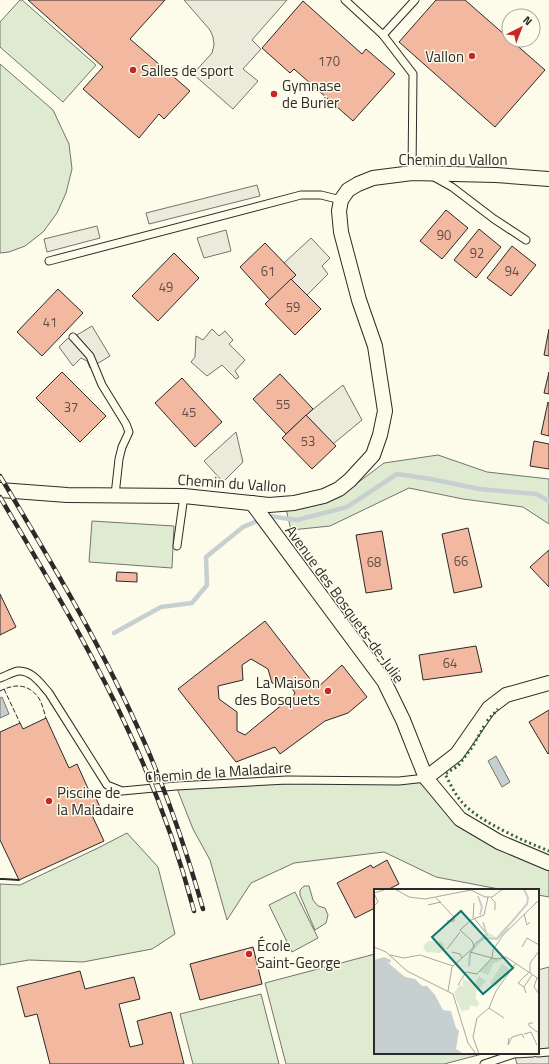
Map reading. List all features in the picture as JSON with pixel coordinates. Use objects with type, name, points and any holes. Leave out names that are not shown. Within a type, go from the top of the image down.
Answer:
[{"type":"street","name":"Chemin du Vallon","points":[[0,490],[67,494],[184,496],[255,508],[294,503],[324,496],[338,489],[350,480],[373,455],[380,436],[385,411],[375,346],[359,300],[341,232],[339,210],[341,200],[348,190],[373,178],[412,173],[427,172],[496,175],[549,179]]},
{"type":"street","name":"Avenue des Bosquets-de-Julie","points":[[255,508],[384,682],[403,720],[426,778],[460,819],[498,842],[549,863]]},
{"type":"street","points":[[426,778],[458,754],[489,708],[506,695],[549,683]]},
{"type":"lane","points":[[345,0],[383,35],[413,74],[412,173]]},
{"type":"lane","points":[[383,35],[415,0]]},
{"type":"lane","points":[[427,172],[452,187],[494,219],[526,240]]},
{"type":"lane","points":[[50,261],[301,195],[321,195],[341,200]]},
{"type":"lane","points":[[73,336],[90,356],[102,385],[126,424],[129,432],[121,453],[115,495]]},
{"type":"lane","points":[[177,546],[184,496]]},
{"type":"lane","name":"Chemin de la Maladaire","points":[[0,678],[17,671],[32,675],[40,682],[49,692],[107,785],[122,791],[176,786],[288,780],[399,781],[426,778]]},
{"type":"lane","points":[[539,1053],[549,1052]]},
{"type":"lane","points":[[484,1064],[514,1054]]},
{"type":"green space","points":[[20,0],[22,0],[96,65],[63,102],[0,47],[0,22]]},
{"type":"green space","points":[[0,64],[53,110],[69,144],[72,169],[66,193],[57,213],[43,232],[25,246],[9,252],[0,253]]},
{"type":"green space","points":[[438,455],[487,472],[549,479],[549,524],[523,507],[463,499],[409,488],[330,526],[291,530],[286,509],[348,490],[384,463]]},
{"type":"green space","points":[[92,521],[174,526],[172,568],[89,562]]},
{"type":"green space","points":[[426,778],[460,819],[549,863],[549,897],[539,895],[539,889],[499,889],[436,877],[384,852],[294,863],[251,883],[227,920],[210,860],[193,829],[176,786]]},
{"type":"green space","points":[[127,833],[158,867],[175,934],[152,949],[83,962],[29,960],[0,965],[0,884],[20,885]]},
{"type":"green space","points":[[304,886],[309,886],[313,900],[318,906],[325,908],[328,915],[326,923],[315,930],[300,895],[300,890]]},
{"type":"green space","points":[[295,892],[318,938],[292,952],[269,905]]},
{"type":"green space","points":[[374,954],[374,1054],[482,1054],[444,1064],[286,1064],[265,983]]},
{"type":"green space","points":[[261,994],[279,1064],[193,1064],[180,1014]]},
{"type":"shaded area","points":[[184,0],[287,0],[252,40],[261,49],[243,69],[258,81],[233,109],[193,74],[212,53],[214,45],[210,30]]},
{"type":"shaded area","points":[[257,185],[260,196],[149,224],[146,213]]},
{"type":"shaded area","points":[[97,226],[100,238],[47,252],[44,239]]},
{"type":"shaded area","points":[[226,230],[231,251],[204,258],[197,238]]},
{"type":"shaded area","points":[[311,238],[330,258],[322,266],[328,274],[307,295],[291,279],[296,275],[284,263]]},
{"type":"shaded area","points":[[92,326],[110,356],[90,368],[87,361],[81,358],[73,366],[59,347],[67,339]]},
{"type":"shaded area","points":[[212,329],[219,336],[225,331],[233,340],[229,344],[245,360],[235,371],[239,377],[236,379],[222,365],[207,376],[191,362],[195,357],[196,336],[203,340]]},
{"type":"shaded area","points":[[343,385],[362,420],[333,444],[306,415]]},
{"type":"shaded area","points":[[236,432],[243,462],[223,482],[204,461]]},
{"type":"shaded area","points":[[2,697],[9,714],[0,718],[0,698]]},
{"type":"shaded area","points":[[496,756],[510,782],[502,787],[488,761]]},
{"type":"shaded area","points":[[549,967],[549,1064],[517,1064],[514,1054],[539,1054],[539,970]]},
{"type":"building","name":"Salles de sport","points":[[28,0],[165,0],[130,39],[190,91],[164,119],[159,114],[139,138],[83,89],[103,67]]},
{"type":"building","name":"Vallon","points":[[436,0],[465,0],[501,32],[501,48],[520,48],[545,70],[495,127],[399,42]]},
{"type":"building","points":[[303,1],[362,54],[366,49],[395,74],[353,121],[294,69],[290,73],[262,48]]},
{"type":"building","points":[[446,210],[468,228],[442,259],[420,241]]},
{"type":"building","points":[[479,229],[501,247],[476,278],[454,260]]},
{"type":"building","points":[[265,243],[296,275],[270,300],[240,267]]},
{"type":"building","points":[[512,246],[536,265],[511,296],[487,278]]},
{"type":"building","points":[[174,253],[199,278],[158,321],[132,296]]},
{"type":"building","points":[[291,279],[321,309],[295,335],[265,304]]},
{"type":"building","points":[[58,289],[83,313],[42,356],[17,332]]},
{"type":"building","points":[[549,329],[549,356],[544,355]]},
{"type":"building","points":[[62,372],[106,416],[80,442],[36,398]]},
{"type":"building","points":[[549,372],[549,394],[544,393]]},
{"type":"building","points":[[280,374],[313,409],[286,434],[253,399]]},
{"type":"building","points":[[182,378],[222,422],[195,447],[155,403]]},
{"type":"building","points":[[548,402],[549,403],[549,436],[541,434]]},
{"type":"building","points":[[306,415],[336,446],[312,469],[282,438]]},
{"type":"building","points":[[534,441],[549,444],[549,469],[530,466]]},
{"type":"building","points":[[468,528],[482,587],[454,593],[442,534]]},
{"type":"building","points":[[382,531],[392,589],[366,593],[356,535]]},
{"type":"building","points":[[549,550],[549,587],[530,567]]},
{"type":"building","points":[[117,572],[137,573],[137,582],[116,581]]},
{"type":"building","points":[[0,594],[16,627],[0,635]]},
{"type":"building","name":"La Maison des Bosquets","points":[[265,621],[317,688],[342,665],[367,697],[348,713],[325,721],[280,754],[275,747],[236,762],[178,689]],"holes":[[[251,659],[268,669],[272,683],[291,687],[295,693],[291,700],[289,699],[245,735],[237,731],[237,712],[219,699],[218,686],[243,680],[242,665]]]},
{"type":"building","points":[[476,646],[482,672],[423,680],[419,655]]},
{"type":"building","points":[[549,710],[549,753],[548,754],[529,722]]},
{"type":"building","name":"Piscine de la Maladaire","points":[[46,718],[69,768],[77,764],[91,795],[94,794],[100,807],[90,811],[104,841],[19,880],[0,840],[0,732],[20,723],[23,729]]},
{"type":"building","points":[[387,860],[399,884],[389,889],[374,889],[374,908],[355,918],[337,883],[371,865],[373,868]]},
{"type":"building","points":[[253,947],[262,984],[200,1000],[190,964]]},
{"type":"building","points":[[80,971],[85,989],[134,977],[140,999],[119,1004],[130,1047],[143,1044],[137,1021],[171,1012],[184,1064],[50,1064],[37,1014],[25,1017],[17,987]]},
{"type":"waterway","points":[[114,633],[161,607],[192,603],[207,585],[206,557],[243,527],[269,516],[297,520],[347,507],[397,474],[479,489],[536,494],[549,501]]},
{"type":"railway","points":[[0,476],[77,608],[130,711],[170,806],[203,909]]},
{"type":"railway","points":[[0,497],[84,642],[115,702],[166,820],[194,911]]},
{"type":"hedge","points":[[487,721],[498,709]]},
{"type":"hedge","points":[[484,726],[473,746],[458,766],[445,774],[459,798],[478,816],[502,830],[549,851]]},
{"type":"fence","points":[[0,691],[15,686],[29,689],[34,692],[42,704],[46,718]]},
{"type":"fence","points":[[4,689],[20,723]]},
{"type":"wall","points":[[0,879],[19,880]]},
{"type":"place","name":"Vallon","points":[[472,56]]},
{"type":"place","name":"Salles de sport","points":[[133,70]]},
{"type":"place","name":"Gymnase de Burier","points":[[274,94]]},
{"type":"place","name":"La Maison des Bosquets","points":[[328,691]]},
{"type":"place","name":"Piscine de la Maladaire","points":[[49,801]]},
{"type":"place","name":"École Saint-George","points":[[249,954]]}]
